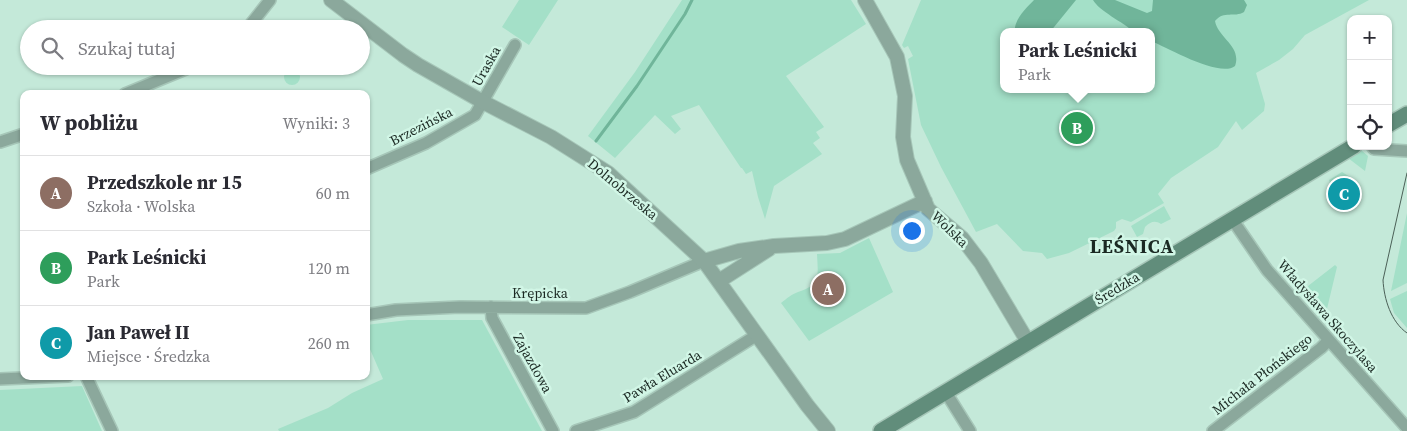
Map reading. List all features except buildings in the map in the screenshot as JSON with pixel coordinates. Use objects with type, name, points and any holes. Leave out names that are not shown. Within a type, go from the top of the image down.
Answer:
[{"type":"main road","points":[[1392,123],[1407,114]]},
{"type":"main road","name":"Średzka","points":[[881,431],[1347,150]]},
{"type":"street","points":[[253,20],[270,0]]},
{"type":"street","name":"Dolnobrzeska","points":[[331,0],[357,20]]},
{"type":"street","points":[[865,0],[897,57],[905,96],[903,137],[908,160],[925,202]]},
{"type":"street","name":"Dolnobrzeska","points":[[370,30],[402,55],[483,102],[551,137],[602,169],[704,262],[806,404],[828,431]]},
{"type":"street","name":"Uraska","points":[[483,102],[515,45]]},
{"type":"street","points":[[135,90],[171,75]]},
{"type":"street","name":"Brzezińska","points":[[370,167],[403,154],[449,131],[475,115],[483,102]]},
{"type":"street","points":[[0,142],[20,135]]},
{"type":"street","points":[[1392,150],[1407,151]]},
{"type":"street","name":"Wolska","points":[[704,262],[732,253],[774,246],[827,243],[845,239],[925,202],[928,209],[962,238],[981,263],[1028,342]]},
{"type":"street","name":"Władysława Skoczylasa","points":[[1232,219],[1267,270],[1407,428]]},
{"type":"street","name":"Wolska","points":[[719,281],[774,246]]},
{"type":"street","name":"Krępicka","points":[[370,315],[427,308],[586,308],[704,262]]},
{"type":"street","name":"Zajazdowa","points":[[491,307],[492,318],[553,431]]},
{"type":"street","name":"Pawła Eluarda","points":[[576,431],[634,412],[757,335]]},
{"type":"street","name":"Michała Płońskiego","points":[[1213,431],[1329,340]]},
{"type":"street","points":[[0,379],[20,378]]},
{"type":"street","points":[[88,380],[112,431]]},
{"type":"street","points":[[945,392],[970,431]]},
{"type":"shaded area","points":[[519,0],[558,0],[529,45],[502,27]]},
{"type":"shaded area","points":[[682,0],[851,0],[866,24],[786,76],[824,127],[816,132],[820,138],[813,143],[822,154],[774,186],[765,219],[752,171],[746,174],[741,168],[699,105],[671,116],[681,129],[675,134],[655,115],[615,158],[588,136],[635,72]]},
{"type":"shaded area","points":[[921,0],[1369,0],[1305,35],[1293,49],[1279,60],[1256,73],[1265,104],[1264,111],[1242,130],[1236,121],[1218,147],[1171,178],[1158,194],[1164,203],[1131,222],[1122,219],[1116,222],[1114,231],[1069,253],[1047,259],[1042,253],[1023,251],[997,224],[976,232],[921,125],[908,59],[913,56],[908,46],[904,48],[902,45]]},
{"type":"shaded area","points":[[1034,0],[1076,0],[1053,28],[1015,28],[1018,19]]},
{"type":"shaded area","points":[[1093,0],[1115,0],[1147,13],[1152,11],[1153,0],[1244,0],[1247,5],[1244,12],[1225,15],[1215,21],[1220,32],[1233,47],[1236,59],[1235,66],[1228,69],[1218,68],[1194,61],[1155,43],[1155,28],[1129,28]]},
{"type":"shaded area","points":[[284,75],[300,75],[300,80],[295,85],[289,85],[284,80]]},
{"type":"shaded area","points":[[1361,150],[1368,156],[1365,171],[1348,158]]},
{"type":"shaded area","points":[[1342,172],[1352,178],[1348,182],[1330,183],[1329,180]]},
{"type":"shaded area","points":[[1164,206],[1171,219],[1161,224],[1157,222],[1151,223],[1145,227],[1143,234],[1137,237],[1131,226]]},
{"type":"shaded area","points":[[1407,213],[1407,283],[1391,291]]},
{"type":"shaded area","points":[[869,238],[893,292],[809,341],[781,303],[791,295],[814,283],[817,274],[817,254],[840,253]]},
{"type":"shaded area","points":[[1335,265],[1337,267],[1325,317],[1320,318],[1299,293]]},
{"type":"shaded area","points":[[1407,291],[1407,328],[1394,313],[1390,299]]},
{"type":"shaded area","points":[[408,320],[482,320],[542,431],[279,431],[278,429],[328,408],[352,393],[383,379],[370,349],[370,325]]},
{"type":"shaded area","points":[[82,386],[102,431],[0,431],[0,390]]},
{"type":"waterway","points":[[596,141],[637,86],[685,14],[692,0]]},
{"type":"tram line","points":[[1407,173],[1383,280],[1389,310],[1397,323],[1407,333]]},
{"type":"place","name":"Park Leśnicki","points":[[1077,128]]},
{"type":"place","name":"Jan Paweł II","points":[[1344,194]]},
{"type":"place","name":"Przedszkole nr 15","points":[[828,289]]},
{"type":"district","name":"LEŚNICA","points":[[1132,246]]}]
